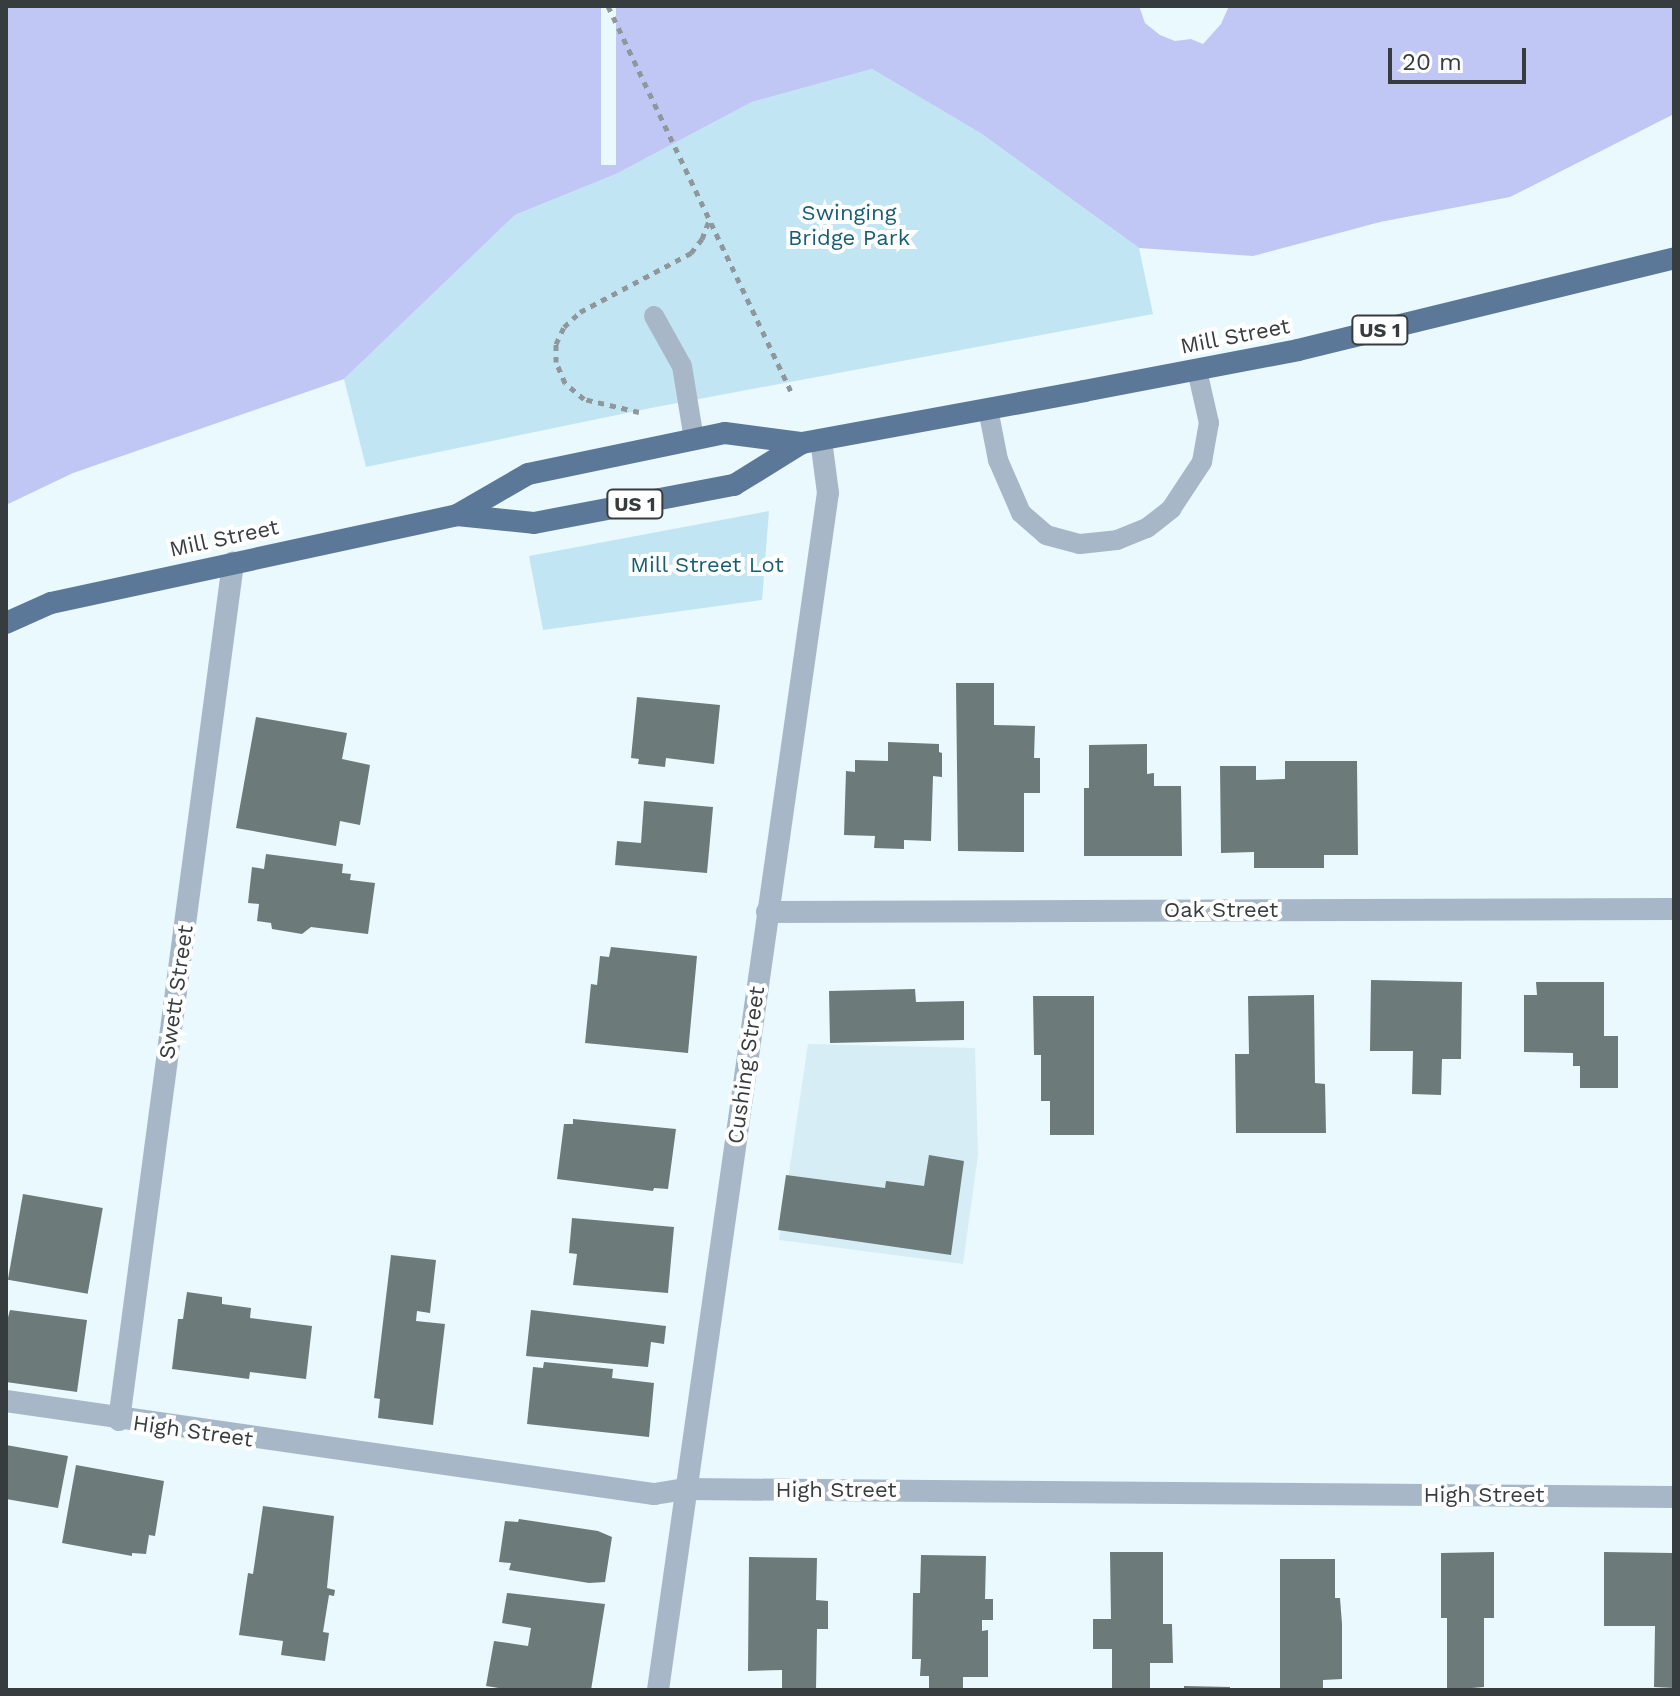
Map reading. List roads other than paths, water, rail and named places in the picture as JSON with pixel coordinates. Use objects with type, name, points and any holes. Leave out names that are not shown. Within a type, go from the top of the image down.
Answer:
[{"type":"highway","name":"Mill Street","points":[[6,623],[51,603],[457,515],[528,474],[725,433],[812,442],[1197,370],[1298,350],[1674,258]]},
{"type":"highway","name":"Mill Street","points":[[457,515],[534,523],[734,485],[812,442]]},
{"type":"street","name":"Cushing Street","points":[[658,1690],[828,493],[812,442]]},
{"type":"street","name":"Swett Street","points":[[119,1420],[233,563]]},
{"type":"street","name":"Oak Street","points":[[767,912],[1674,909]]},
{"type":"street","name":"High Street","points":[[6,1401],[119,1420],[654,1494],[685,1489],[1674,1497]]},
{"type":"lane","points":[[654,316],[682,366],[694,439]]},
{"type":"lane","points":[[988,409],[998,460],[1021,513],[1046,535],[1080,544],[1117,540],[1147,528],[1171,509],[1202,462],[1209,423],[1197,370]]},
{"type":"water","points":[[6,6],[1139,6],[1145,23],[1160,35],[1175,41],[1191,39],[1203,44],[1221,24],[1229,6],[1674,6],[1674,114],[1510,197],[1380,222],[1253,256],[1139,248],[982,134],[872,69],[752,102],[616,174],[515,215],[344,379],[73,473],[6,505]]},
{"type":"park label","name":"Swinging Bridge Park","points":[[849,224]]},
{"type":"park label","name":"Mill Street Lot","points":[[707,565]]}]
